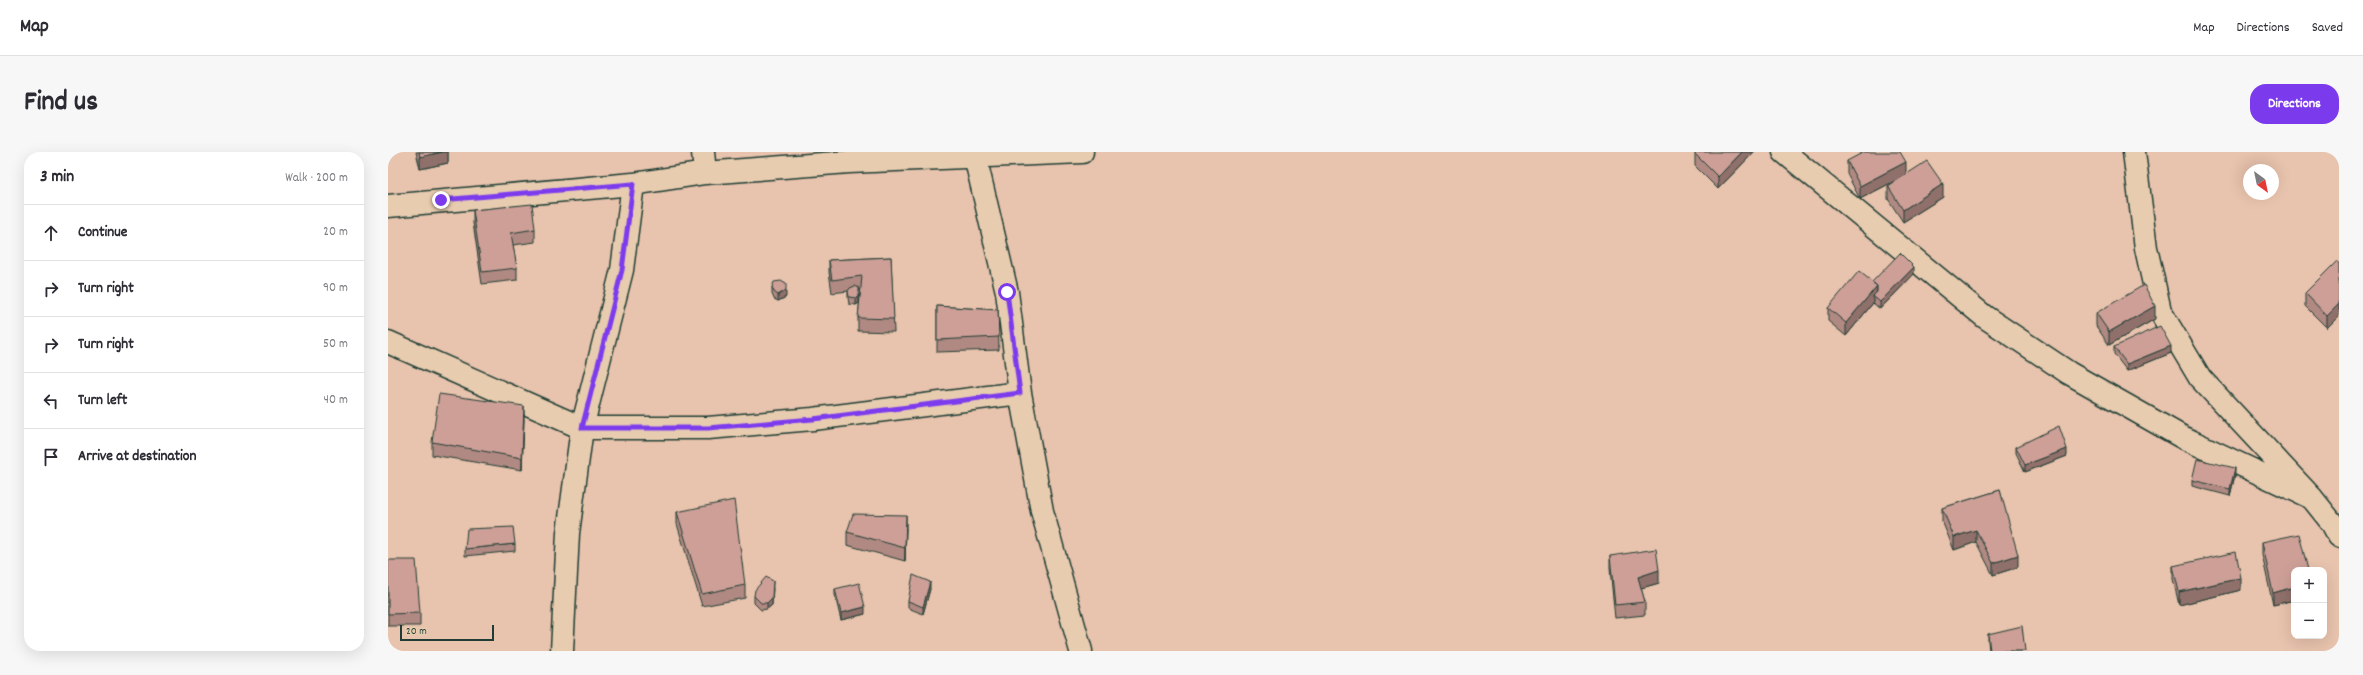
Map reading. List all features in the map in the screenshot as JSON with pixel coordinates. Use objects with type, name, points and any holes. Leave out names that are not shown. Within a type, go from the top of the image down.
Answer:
[{"type":"street","points":[[388,206],[633,184],[704,162],[848,162],[974,154],[1082,152]]},
{"type":"street","points":[[1784,152],[1985,317],[2069,373],[2182,437],[2312,498]]},
{"type":"street","points":[[2134,152],[2146,248],[2160,310],[2200,378],[2312,498],[2332,523],[2339,536]]},
{"type":"street","points":[[974,154],[1007,292],[1020,393],[1042,511],[1081,651]]},
{"type":"street","points":[[562,651],[568,533],[582,428],[622,270],[633,184]]},
{"type":"street","points":[[388,342],[582,428],[708,428],[783,422],[1020,393]]},
{"type":"building","points":[[419,152],[442,152],[420,157]]},
{"type":"building","points":[[1696,152],[1742,152],[1718,177],[1695,154]]},
{"type":"building","points":[[1864,152],[1900,152],[1906,162],[1860,186],[1847,161]]},
{"type":"building","points":[[1927,161],[1943,184],[1903,210],[1888,186]]},
{"type":"building","points":[[532,204],[535,229],[511,233],[517,268],[482,272],[473,210]]},
{"type":"building","points":[[1900,253],[1914,267],[1880,302],[1873,296],[1877,292],[1877,286],[1872,282]]},
{"type":"building","points":[[891,257],[894,319],[858,318],[862,276],[832,280],[829,260]]},
{"type":"building","points":[[2337,261],[2339,264],[2339,304],[2327,316],[2305,293]]},
{"type":"building","points":[[1859,271],[1877,286],[1846,323],[1828,308]]},
{"type":"building","points":[[781,281],[786,284],[786,290],[778,295],[774,292],[772,287],[774,282]]},
{"type":"building","points":[[2144,285],[2155,306],[2109,332],[2096,313]]},
{"type":"building","points":[[855,286],[859,288],[859,296],[856,298],[849,297],[848,291],[850,288]]},
{"type":"building","points":[[937,306],[998,310],[999,337],[937,340]]},
{"type":"building","points":[[2160,326],[2171,346],[2127,364],[2114,347]]},
{"type":"building","points":[[439,394],[524,406],[522,458],[432,442]]},
{"type":"building","points":[[2059,426],[2067,449],[2025,465],[2016,447]]},
{"type":"building","points":[[2197,459],[2235,468],[2230,489],[2192,480]]},
{"type":"building","points":[[2000,490],[2018,555],[1993,563],[1976,530],[1954,537],[1942,508]]},
{"type":"building","points":[[734,500],[745,585],[702,594],[677,512]]},
{"type":"building","points":[[853,514],[906,515],[905,548],[847,532]]},
{"type":"building","points":[[513,527],[515,544],[465,549],[467,529]]},
{"type":"building","points":[[2299,534],[2307,567],[2291,567],[2291,588],[2273,593],[2262,542]]},
{"type":"building","points":[[1656,549],[1659,570],[1638,577],[1645,602],[1615,605],[1610,556]]},
{"type":"building","points":[[2236,552],[2241,578],[2179,592],[2173,566]]},
{"type":"building","points":[[388,560],[416,560],[420,613],[388,614]]},
{"type":"building","points":[[913,575],[930,582],[923,607],[908,601]]},
{"type":"building","points":[[766,577],[773,581],[772,598],[767,603],[761,603],[754,596],[755,590]]},
{"type":"building","points":[[859,583],[865,607],[841,613],[835,589]]},
{"type":"building","points":[[2022,626],[2025,651],[1990,651],[1988,634]]},
{"type":"route","points":[[441,200],[633,184],[622,270],[582,428],[708,428],[813,419],[1020,393],[1007,292]]}]
